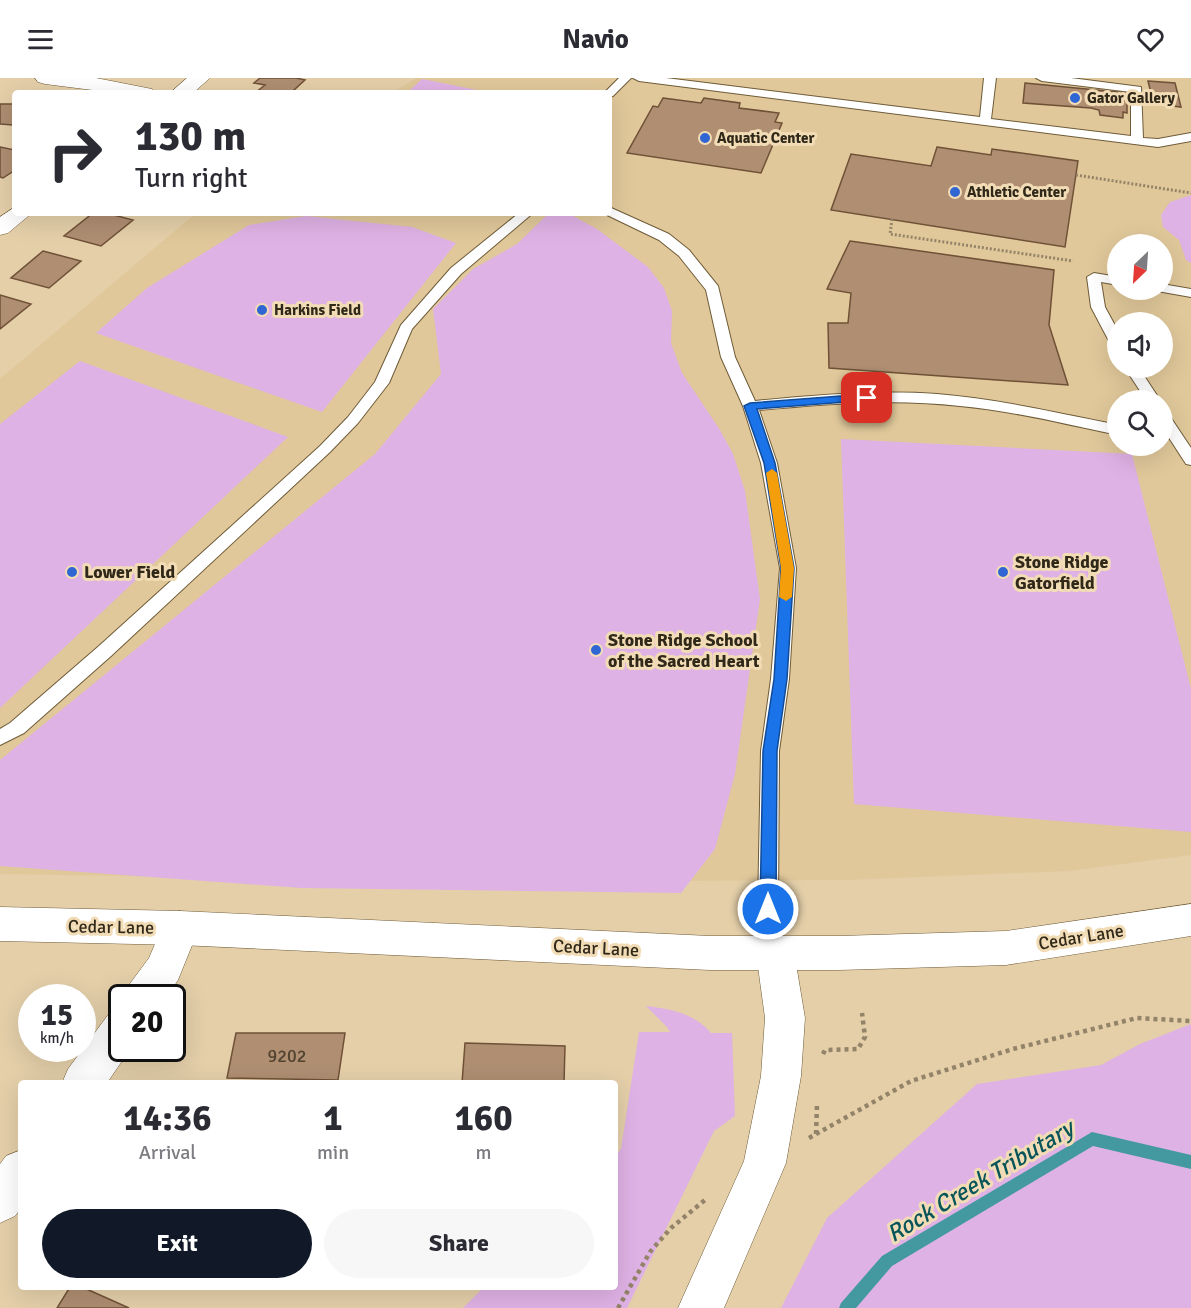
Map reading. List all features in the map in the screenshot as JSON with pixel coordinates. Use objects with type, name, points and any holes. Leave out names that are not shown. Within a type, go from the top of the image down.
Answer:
[{"type":"street","points":[[45,78],[131,90]]},
{"type":"street","points":[[184,90],[200,78]]},
{"type":"street","points":[[0,228],[16,216]]},
{"type":"street","name":"Cedar Lane","points":[[0,924],[180,928],[699,952],[775,952],[1006,948],[1191,920]]},
{"type":"street","points":[[153,984],[164,968],[180,928]]},
{"type":"street","points":[[701,1308],[765,1163],[781,1076],[785,1018],[775,952]]},
{"type":"street","points":[[85,1080],[108,1048]]},
{"type":"street","points":[[0,1201],[18,1175]]},
{"type":"lane","points":[[612,91],[625,78]]},
{"type":"lane","points":[[639,78],[1137,140],[1171,142],[1191,137]]},
{"type":"lane","points":[[984,121],[990,78]]},
{"type":"lane","points":[[1042,78],[1137,89],[1137,140]]},
{"type":"lane","points":[[612,212],[664,237],[684,253],[713,289],[728,357],[750,406],[769,463],[788,568],[780,679],[770,751],[768,909],[775,952]]},
{"type":"lane","points":[[0,738],[17,728],[105,651],[325,449],[353,420],[382,383],[406,328],[456,271],[523,216]]},
{"type":"lane","points":[[1107,279],[1094,277],[1098,307],[1107,324]]},
{"type":"lane","points":[[1173,290],[1191,293]]},
{"type":"lane","points":[[750,406],[867,398],[940,399],[982,404],[1107,428]]},
{"type":"lane","points":[[1173,428],[1186,443],[1191,460]]},
{"type":"path","points":[[1076,175],[1191,193]]},
{"type":"path","points":[[892,219],[890,234],[1073,261]]},
{"type":"path","points":[[821,1057],[825,1050],[858,1049],[865,1037],[862,1013]]},
{"type":"path","points":[[817,1102],[816,1135],[910,1081],[1013,1049],[1137,1018],[1191,1021]]},
{"type":"path","points":[[618,1308],[650,1252],[671,1228],[710,1195]]},
{"type":"shaded area","name":"Stone Ridge School of the Sacred Heart","points":[[416,78],[1191,78],[1191,855],[1069,871],[847,880],[500,882],[0,874],[0,379],[192,216],[612,216],[612,90],[397,90]]},
{"type":"shaded area","points":[[422,79],[477,90],[410,90]]},
{"type":"shaded area","points":[[1191,195],[1191,263],[1186,260],[1179,240],[1163,227],[1161,215],[1170,202]]},
{"type":"shaded area","name":"Harkins Field","points":[[306,216],[412,227],[456,243],[322,412],[96,333],[147,288],[249,225]]},
{"type":"shaded area","points":[[546,216],[573,216],[597,229],[648,267],[664,288],[672,311],[671,343],[682,373],[733,454],[745,491],[760,599],[735,774],[715,849],[681,893],[302,888],[0,866],[0,760],[375,454],[441,374],[433,309],[473,269],[517,244]]},
{"type":"shaded area","name":"Lower Field","points":[[80,361],[288,437],[0,708],[0,424]]},
{"type":"shaded area","name":"Stone Ridge Gatorfield","points":[[841,439],[1133,456],[1191,689],[1191,832],[854,804]]},
{"type":"shaded area","points":[[646,1006],[690,1016],[711,1033],[732,1033],[735,1116],[714,1131],[627,1308],[463,1308],[481,1290],[618,1290],[618,1152],[621,1149],[639,1032],[670,1032]]},
{"type":"shaded area","points":[[1191,1024],[1191,1308],[781,1308],[827,1218],[977,1084],[1101,1065],[1140,1044]]},
{"type":"building","points":[[260,78],[305,80],[294,90],[259,90],[265,85],[254,83]]},
{"type":"building","points":[[1148,81],[1175,83],[1181,107],[1153,101]]},
{"type":"building","name":"Gator Gallery","points":[[1025,83],[1127,93],[1127,113],[1123,112],[1123,118],[1100,115],[1099,110],[1091,108],[1023,103]]},
{"type":"building","name":"Aquatic Center","points":[[663,98],[701,103],[704,98],[740,103],[739,108],[779,113],[775,122],[782,123],[761,173],[627,153],[653,106],[658,107]]},
{"type":"building","points":[[0,104],[12,104],[12,125],[0,124]]},
{"type":"building","points":[[0,147],[12,149],[12,172],[3,178],[0,177]]},
{"type":"building","name":"Athletic Center","points":[[937,147],[991,155],[992,149],[1078,161],[1065,247],[831,210],[851,154],[931,166]]},
{"type":"building","points":[[89,216],[118,216],[133,220],[101,246],[64,236]]},
{"type":"building","points":[[850,241],[1054,270],[1049,325],[1068,385],[829,368],[828,323],[848,323],[851,293],[827,289]]},
{"type":"building","points":[[43,251],[81,261],[49,288],[11,278]]},
{"type":"building","points":[[0,295],[31,304],[0,329]]},
{"type":"building","points":[[236,1033],[345,1033],[338,1080],[227,1078]]},
{"type":"building","points":[[465,1043],[565,1046],[564,1080],[462,1080]]},
{"type":"building","points":[[68,1290],[89,1290],[129,1308],[57,1308]]},
{"type":"waterway","name":"Rock Creek Tributary","points":[[846,1308],[887,1261],[1092,1139],[1191,1162]]},
{"type":"slow traffic","points":[[772,473],[788,568],[786,597]]},
{"type":"place","name":"Gator Gallery","points":[[1075,98]]},
{"type":"place","name":"Aquatic Center","points":[[705,138]]},
{"type":"place","name":"Athletic Center","points":[[955,192]]},
{"type":"place","name":"Harkins Field","points":[[262,310]]},
{"type":"place","name":"Lower Field","points":[[72,572]]},
{"type":"place","name":"Stone Ridge Gatorfield","points":[[1003,572]]},
{"type":"place","name":"Stone Ridge School of the Sacred Heart","points":[[596,650]]},
{"type":"route","points":[[768,909],[770,751],[780,679],[788,568],[774,483],[765,446],[750,406],[823,399],[867,398]]}]
